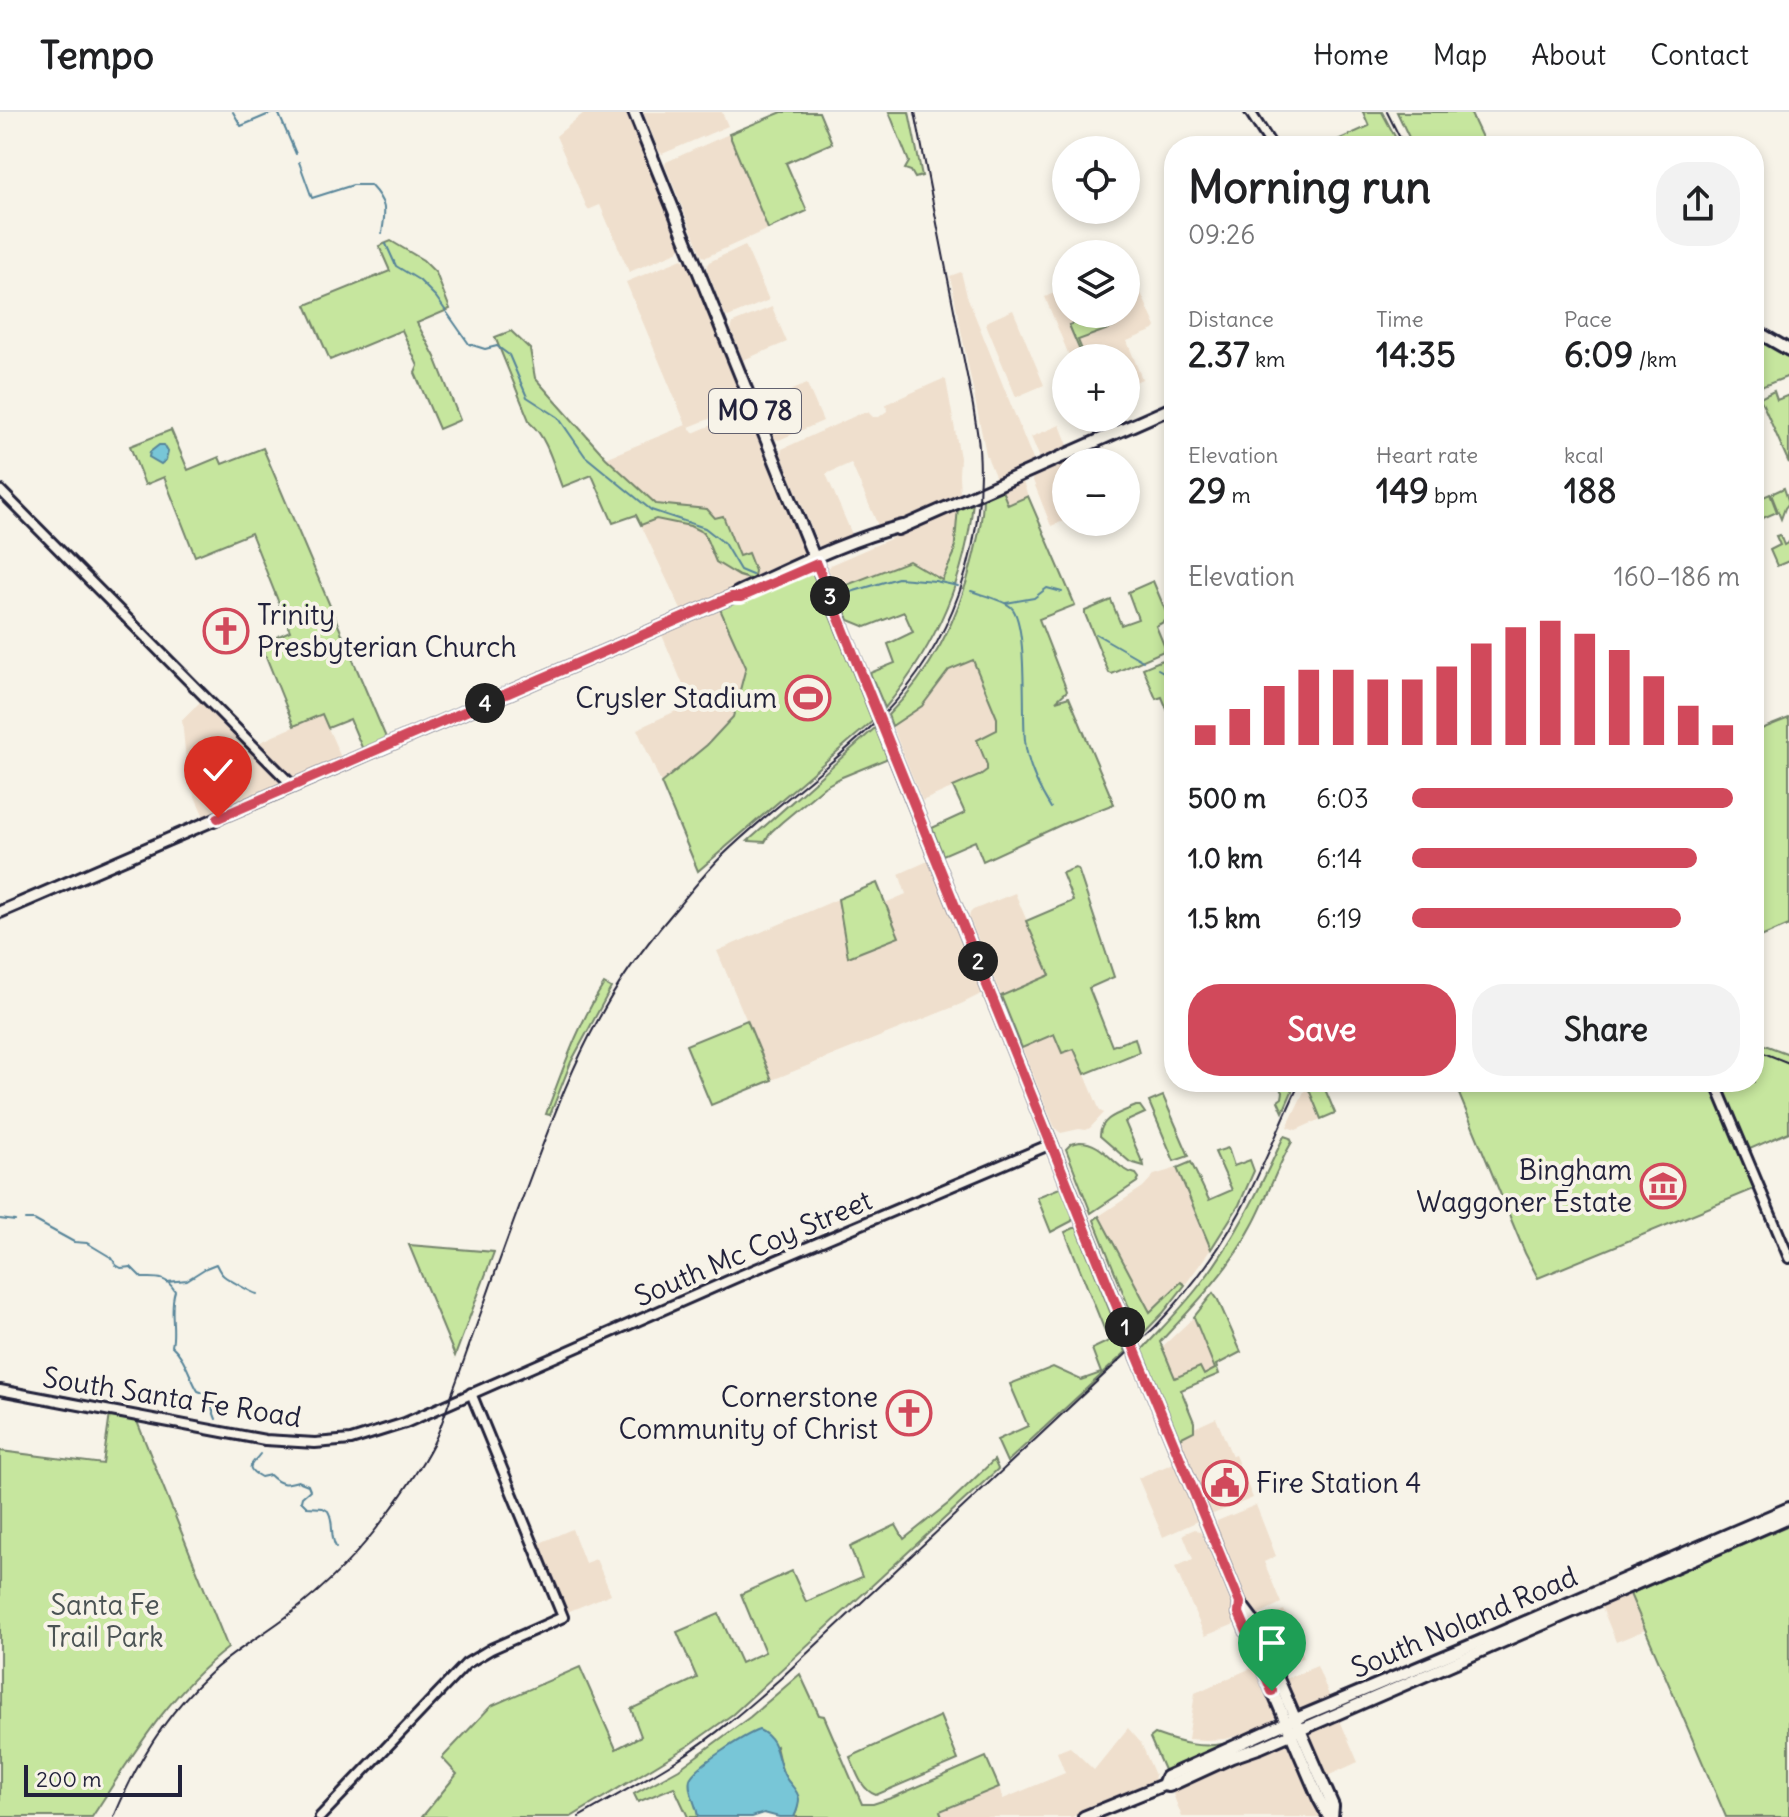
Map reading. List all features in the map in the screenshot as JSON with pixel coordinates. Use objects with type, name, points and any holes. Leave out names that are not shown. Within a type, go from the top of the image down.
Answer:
[{"type":"main road","name":"MO 78","points":[[634,112],[1128,1334],[1240,1603],[1239,1613],[1333,1806],[1331,1817]]},
{"type":"main road","points":[[1764,336],[1789,350]]},
{"type":"main road","points":[[0,912],[731,597],[741,597],[815,561],[889,534],[1164,411]]},
{"type":"main road","name":"South Noland Road","points":[[1293,1726],[1789,1508]]},
{"type":"main road","name":"South Noland Road","points":[[1084,1817],[1163,1785],[1166,1777],[1789,1517]]},
{"type":"street","points":[[1250,112],[1266,136]]},
{"type":"street","points":[[0,490],[293,786]]},
{"type":"street","points":[[1719,1092],[1789,1258]]},
{"type":"street","name":"South Mc Coy Street","points":[[471,1393],[1051,1144]]},
{"type":"street","name":"South Santa Fe Road","points":[[0,1390],[265,1440],[315,1443],[351,1440],[394,1427],[471,1393]]},
{"type":"street","points":[[320,1817],[466,1664],[491,1649],[563,1617],[471,1393]]},
{"type":"shaded area","points":[[585,112],[626,112],[681,246],[677,252],[629,272],[600,205],[588,210],[556,136]]},
{"type":"shaded area","points":[[643,112],[722,112],[728,126],[662,154]]},
{"type":"shaded area","points":[[729,134],[768,229],[706,257],[702,256],[665,165]]},
{"type":"shaded area","points":[[745,245],[769,300],[728,317],[707,265]]},
{"type":"shaded area","points":[[682,259],[688,263],[743,399],[737,408],[689,427],[693,433],[743,412],[749,413],[806,558],[683,614],[641,525],[656,519],[690,526],[704,533],[716,562],[739,576],[747,553],[740,556],[707,509],[656,504],[606,458],[686,425],[626,282]]},
{"type":"shaded area","points":[[961,272],[967,296],[1034,462],[1032,466],[997,481],[986,454],[950,276]]},
{"type":"shaded area","points":[[1140,291],[1156,327],[1127,341],[1128,344],[1064,344],[1058,328],[1140,328]]},
{"type":"shaded area","points":[[1052,294],[1052,314],[1045,297]]},
{"type":"shaded area","points":[[772,307],[787,342],[743,360],[731,330],[733,323]]},
{"type":"shaded area","points":[[1013,310],[1044,385],[1016,397],[986,324]]},
{"type":"shaded area","points":[[946,380],[960,458],[960,495],[880,530],[851,463],[826,474],[854,539],[824,551],[820,549],[781,454],[782,449],[864,412],[879,417],[887,411],[886,404]]},
{"type":"shaded area","points":[[807,384],[823,421],[775,439],[763,409],[764,402]]},
{"type":"shaded area","points":[[1052,428],[1052,432],[1063,432],[1069,448],[1052,448],[1052,455],[1043,459],[1031,437]]},
{"type":"shaded area","points":[[1052,467],[1051,526],[1032,478]]},
{"type":"shaded area","points":[[1023,482],[1028,496],[1007,505],[1001,488]]},
{"type":"shaded area","points":[[958,507],[954,554],[942,581],[909,561],[836,589],[828,569],[830,565]]},
{"type":"shaded area","points":[[720,609],[746,667],[733,717],[707,745],[661,783],[637,729],[691,704],[662,635]]},
{"type":"shaded area","points":[[973,660],[997,718],[997,731],[977,740],[987,770],[922,801],[892,726],[922,706],[948,670]]},
{"type":"shaded area","points":[[203,699],[282,783],[281,787],[205,819],[188,781],[182,720]]},
{"type":"shaded area","points":[[322,714],[342,760],[293,780],[256,744]]},
{"type":"shaded area","points":[[928,861],[968,952],[983,990],[981,994],[772,1080],[717,951],[838,899],[849,957],[898,937],[885,903],[906,894],[899,874]]},
{"type":"shaded area","points":[[1015,893],[1050,975],[1001,996],[969,918],[973,910]]},
{"type":"shaded area","points":[[1054,1034],[1074,1048],[1100,1111],[1104,1113],[1086,1130],[1061,1133],[1054,1126],[1022,1048]]},
{"type":"shaded area","points":[[1304,1092],[1310,1092],[1321,1119],[1296,1130],[1287,1127]]},
{"type":"shaded area","points":[[1177,1168],[1211,1249],[1185,1285],[1181,1282],[1151,1313],[1099,1216],[1143,1187],[1154,1175]]},
{"type":"shaded area","points":[[1194,1317],[1215,1369],[1203,1375],[1200,1367],[1175,1378],[1162,1347]]},
{"type":"shaded area","points":[[1216,1418],[1253,1498],[1213,1514],[1178,1439]]},
{"type":"shaded area","points":[[1174,1463],[1197,1520],[1163,1537],[1138,1478]]},
{"type":"shaded area","points":[[1256,1505],[1276,1556],[1264,1562],[1281,1603],[1257,1615],[1216,1528],[1217,1521]]},
{"type":"shaded area","points":[[572,1529],[585,1563],[596,1559],[611,1594],[567,1612],[539,1547],[540,1543]]},
{"type":"shaded area","points":[[1195,1529],[1202,1533],[1238,1620],[1205,1636],[1175,1567],[1193,1559],[1183,1534]]},
{"type":"shaded area","points":[[1628,1591],[1645,1630],[1616,1642],[1601,1605]]},
{"type":"shaded area","points":[[1284,1610],[1304,1657],[1276,1669],[1258,1623]]},
{"type":"shaded area","points":[[1256,1666],[1275,1711],[1273,1723],[1263,1729],[1226,1739],[1188,1739],[1195,1693]]},
{"type":"shaded area","points":[[1317,1666],[1331,1700],[1306,1710],[1296,1709],[1281,1681]]},
{"type":"shaded area","points":[[1338,1716],[1358,1762],[1323,1778],[1308,1735],[1309,1731]]},
{"type":"shaded area","points":[[1128,1728],[1141,1743],[1155,1775],[1154,1781],[1147,1785],[1072,1817],[942,1817],[940,1812],[999,1787],[1003,1799],[1065,1773],[1057,1752],[1070,1747],[1094,1770]]},
{"type":"shaded area","points":[[1284,1742],[1293,1747],[1323,1817],[1182,1817],[1173,1794],[1176,1789]]},
{"type":"green space","points":[[782,112],[819,112],[832,143],[786,163],[807,211],[768,229],[729,134]]},
{"type":"green space","points":[[889,112],[909,112],[922,176],[915,178],[911,171],[905,169],[909,162]]},
{"type":"green space","points":[[1363,112],[1382,112],[1395,136],[1346,136],[1369,126]]},
{"type":"green space","points":[[1397,112],[1470,112],[1481,136],[1408,136]]},
{"type":"green space","points":[[391,241],[423,260],[436,273],[450,309],[417,323],[435,357],[460,420],[439,429],[415,373],[418,366],[402,330],[330,360],[306,305],[390,271],[379,246]]},
{"type":"green space","points":[[1070,328],[1111,328],[1078,340],[1080,344]]},
{"type":"green space","points":[[511,331],[530,349],[535,378],[606,458],[656,504],[707,509],[715,518],[723,516],[739,556],[748,553],[755,571],[753,580],[739,576],[716,562],[704,533],[690,526],[656,519],[641,525],[636,515],[613,523],[592,475],[562,487],[545,444],[530,423],[495,337]]},
{"type":"green space","points":[[1764,341],[1789,356],[1789,376],[1764,386]]},
{"type":"green space","points":[[1774,391],[1777,400],[1789,395],[1789,463],[1764,407],[1764,396]]},
{"type":"green space","points":[[171,430],[188,470],[219,457],[222,464],[263,448],[387,740],[363,750],[350,719],[328,728],[322,714],[294,726],[261,644],[290,631],[251,533],[195,556],[164,477],[145,485],[130,446]]},
{"type":"green space","points":[[1001,488],[1008,505],[1028,496],[1075,605],[1039,619],[1067,691],[1056,701],[1069,697],[1114,804],[983,861],[975,841],[943,855],[932,828],[965,813],[953,787],[987,770],[977,740],[997,730],[997,718],[973,660],[949,670],[922,706],[892,726],[888,715],[931,662],[952,622],[967,580],[980,527],[983,496]]},
{"type":"green space","points":[[1784,488],[1789,503],[1781,519],[1771,494]]},
{"type":"green space","points":[[1770,494],[1777,512],[1764,518],[1764,497]]},
{"type":"green space","points":[[973,501],[963,558],[945,611],[919,661],[885,708],[870,673],[895,663],[888,644],[913,632],[904,612],[866,627],[849,620],[836,589],[909,561],[942,580],[954,554],[958,507]]},
{"type":"green space","points":[[1780,535],[1784,545],[1789,542],[1789,561],[1777,566],[1770,550],[1780,545],[1776,536]]},
{"type":"green space","points":[[813,571],[874,720],[698,871],[661,783],[707,745],[733,717],[746,667],[720,609]]},
{"type":"green space","points":[[1153,581],[1164,607],[1164,622],[1156,626],[1164,651],[1112,674],[1085,611],[1111,600],[1121,625],[1138,619],[1128,592]]},
{"type":"green space","points":[[1164,659],[1164,702],[1162,697],[1156,699],[1143,668]]},
{"type":"green space","points":[[1789,718],[1789,925],[1764,936],[1764,728]]},
{"type":"green space","points":[[876,727],[886,759],[824,787],[771,832],[765,842],[748,841]]},
{"type":"green space","points":[[1078,869],[1114,977],[1089,988],[1112,1046],[1135,1038],[1139,1052],[1085,1074],[1074,1049],[1062,1053],[1054,1034],[1022,1048],[1001,996],[1050,975],[1026,921],[1073,901],[1062,873]]},
{"type":"green space","points":[[877,883],[899,937],[848,957],[838,899]]},
{"type":"green space","points":[[604,984],[611,988],[571,1062],[550,1115],[546,1114],[579,1031]]},
{"type":"green space","points":[[747,1020],[772,1080],[711,1105],[686,1045]]},
{"type":"green space","points":[[1764,1045],[1789,1054],[1789,1132],[1745,1151],[1759,1187],[1538,1278],[1458,1092],[1764,1092]]},
{"type":"green space","points":[[1283,1092],[1292,1092],[1283,1112],[1278,1101]]},
{"type":"green space","points":[[1310,1092],[1326,1092],[1335,1113],[1321,1119]]},
{"type":"green space","points":[[1163,1096],[1189,1156],[1174,1161],[1149,1102]]},
{"type":"green space","points":[[1140,1106],[1145,1113],[1125,1122],[1144,1166],[1130,1162],[1100,1136],[1107,1120]]},
{"type":"green space","points":[[1284,1136],[1292,1142],[1243,1242],[1210,1287],[1160,1342],[1175,1378],[1200,1367],[1204,1375],[1215,1369],[1194,1317],[1213,1293],[1241,1352],[1216,1365],[1219,1374],[1181,1390],[1194,1422],[1194,1431],[1178,1439],[1142,1350],[1192,1294],[1224,1250]]},
{"type":"green space","points":[[1080,1142],[1096,1146],[1139,1178],[1091,1213],[1066,1149]]},
{"type":"green space","points":[[1228,1148],[1234,1166],[1250,1160],[1254,1171],[1239,1205],[1211,1249],[1177,1168],[1191,1162],[1209,1200],[1232,1190],[1215,1152]]},
{"type":"green space","points":[[1062,1187],[1072,1221],[1051,1232],[1037,1197]]},
{"type":"green space","points":[[1099,1216],[1150,1312],[1181,1282],[1185,1285],[1138,1339],[1133,1327],[1134,1320],[1094,1220]]},
{"type":"green space","points":[[1077,1228],[1126,1352],[1007,1462],[997,1440],[1028,1426],[1010,1384],[1053,1367],[1081,1380],[1101,1373],[1092,1349],[1109,1341],[1065,1232]]},
{"type":"green space","points":[[409,1245],[494,1252],[455,1356]]},
{"type":"green space","name":"Santa Fe Trail Park","points":[[110,1414],[136,1419],[228,1648],[170,1705],[92,1817],[0,1817],[0,1451],[103,1464]]},
{"type":"green space","points":[[994,1460],[998,1469],[733,1714],[688,1746],[571,1817],[422,1817],[457,1774],[442,1758],[491,1706],[580,1667],[616,1749],[641,1736],[631,1709],[697,1678],[677,1632],[719,1614],[741,1663],[765,1652],[741,1594],[792,1571],[806,1602],[862,1577],[850,1547],[896,1525],[904,1539],[949,1503]]},
{"type":"green space","points":[[1789,1525],[1789,1817],[1726,1817],[1630,1594]]},
{"type":"green space","points":[[800,1674],[819,1715],[824,1716],[862,1804],[894,1797],[986,1757],[999,1787],[940,1811],[942,1817],[794,1817],[797,1799],[783,1773],[776,1746],[691,1792],[698,1817],[688,1817],[674,1787],[638,1802],[634,1794],[679,1769],[750,1717]]},
{"type":"green space","points":[[940,1716],[958,1760],[876,1795],[866,1789],[850,1757]]},
{"type":"green space","points":[[1155,1734],[1191,1744],[1228,1745],[1167,1772],[1150,1738]]},
{"type":"water","points":[[164,445],[168,452],[161,464],[149,457],[150,452]]},
{"type":"water","points":[[759,1730],[771,1739],[786,1778],[796,1790],[799,1799],[794,1817],[764,1813],[752,1817],[698,1817],[690,1788],[694,1773],[721,1752]]},
{"type":"waterway","points":[[233,112],[241,126],[274,112]]},
{"type":"waterway","points":[[278,112],[296,154]]},
{"type":"waterway","points":[[299,162],[312,198],[353,185],[370,185],[384,207],[382,233]]},
{"type":"waterway","points":[[386,244],[396,266],[419,280],[436,297],[469,344],[485,349],[497,346],[509,355],[527,397],[558,417],[585,456],[651,510],[705,528],[724,543],[740,570],[752,575]]},
{"type":"waterway","points":[[844,594],[898,578],[958,586]]},
{"type":"waterway","points":[[1006,603],[1034,598],[1047,588],[1062,592]]},
{"type":"waterway","points":[[971,591],[1007,604],[1016,616],[1022,649],[1026,749],[1034,776],[1051,808]]},
{"type":"waterway","points":[[1096,634],[1143,661]]},
{"type":"waterway","points":[[1158,669],[1164,672]]},
{"type":"waterway","points":[[0,1219],[15,1221]]},
{"type":"waterway","points":[[25,1220],[34,1220],[74,1242],[87,1243],[112,1258],[121,1268],[131,1267],[142,1278],[161,1279],[172,1286],[175,1291],[172,1346],[184,1361],[198,1391],[208,1398],[216,1419]]},
{"type":"waterway","points":[[167,1282],[187,1280],[216,1264],[224,1276],[257,1294]]},
{"type":"waterway","points":[[260,1454],[251,1466],[255,1474],[261,1477],[270,1475],[283,1483],[298,1481],[308,1485],[310,1490],[301,1501],[307,1507],[328,1511],[336,1547]]},
{"type":"railway","points":[[114,1817],[142,1759],[178,1706],[218,1666],[280,1622],[342,1568],[376,1530],[423,1463],[442,1423],[563,1094],[598,1020],[632,966],[722,856],[883,715],[928,658],[946,626],[960,592],[977,521],[979,448],[915,112]]},
{"type":"railway","points":[[1387,112],[1399,136]]},
{"type":"railway","points":[[1764,1053],[1789,1063]]},
{"type":"railway","points":[[579,1817],[677,1760],[744,1710],[1155,1327],[1201,1272],[1231,1228],[1296,1092]]},
{"type":"place","name":"Trinity Presbyterian Church","points":[[226,631]]},
{"type":"place","name":"Crysler Stadium","points":[[808,698]]},
{"type":"place","name":"Bingham Waggoner Estate","points":[[1663,1186]]},
{"type":"place","name":"Cornerstone Community of Christ","points":[[909,1413]]},
{"type":"place","name":"Fire Station 4","points":[[1225,1483]]},
{"type":"route","points":[[218,818],[731,597],[741,597],[817,564],[1112,1295],[1240,1603],[1239,1613],[1272,1691]]}]
